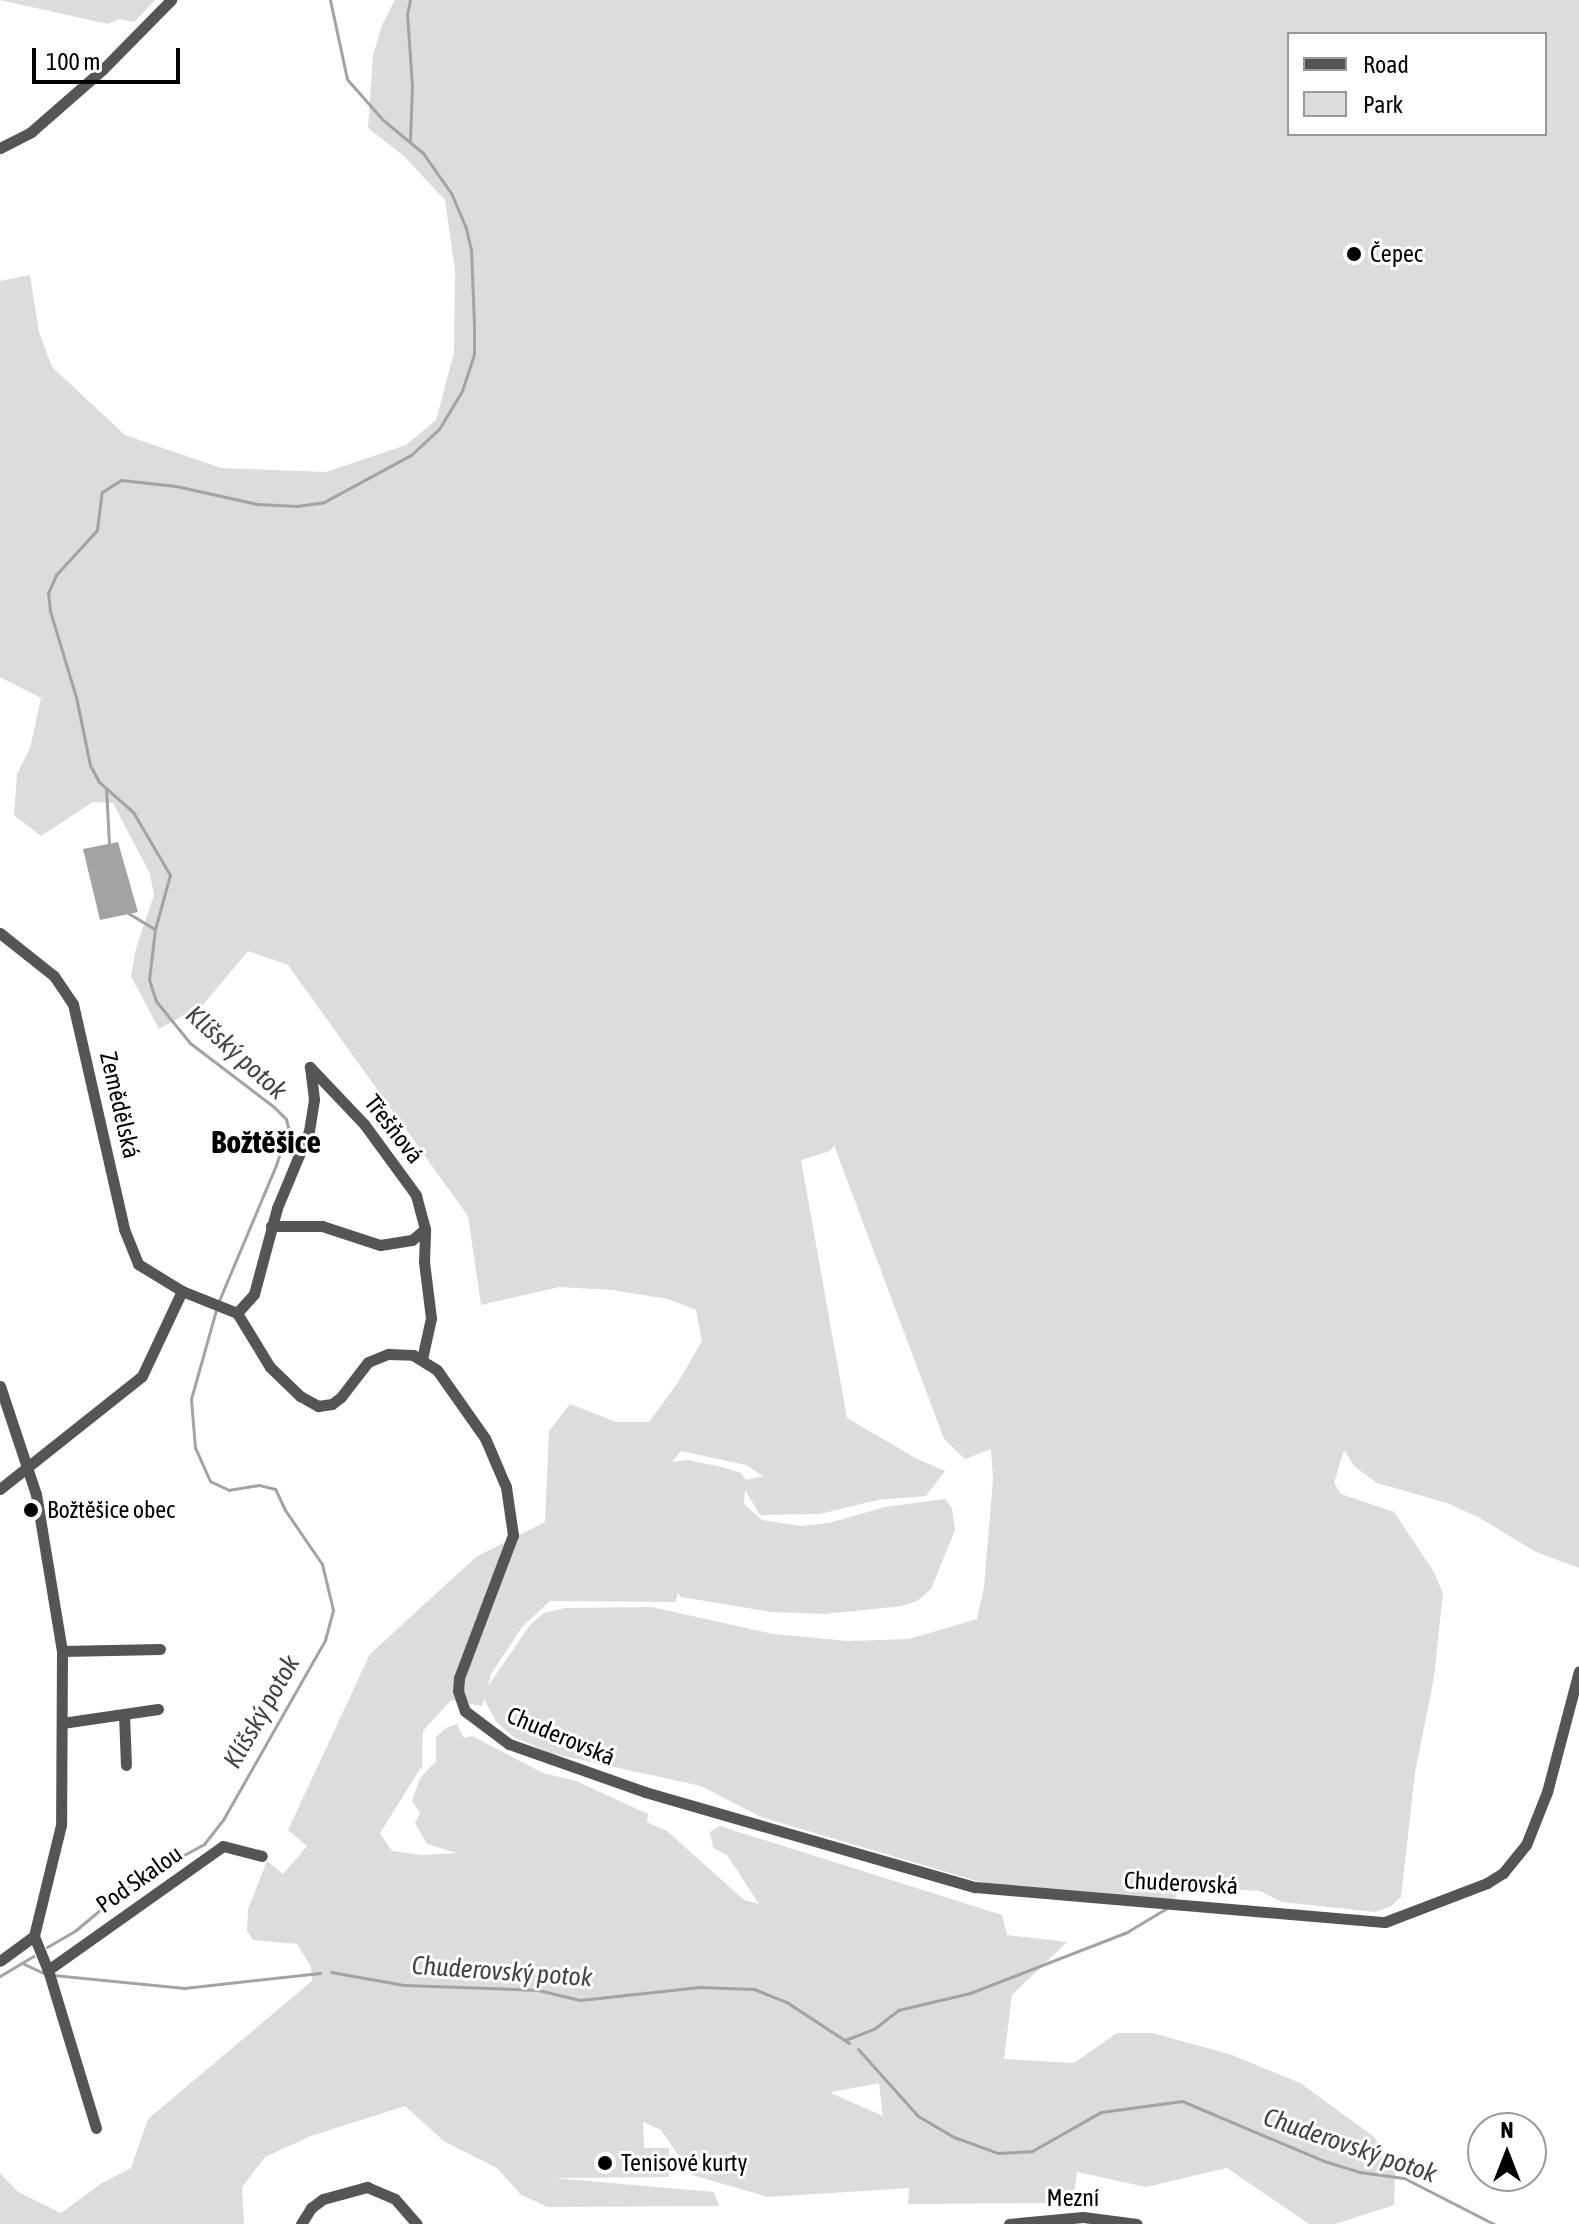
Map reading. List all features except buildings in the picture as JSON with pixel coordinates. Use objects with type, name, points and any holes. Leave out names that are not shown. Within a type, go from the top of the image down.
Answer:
[{"type":"street","points":[[0,148],[31,132],[171,0]]},
{"type":"street","name":"Zemědělská","points":[[0,933],[54,976],[73,1004],[133,1258],[156,1278],[182,1291]]},
{"type":"street","name":"Třešňová","points":[[271,1226],[309,1131],[314,1099],[310,1067],[364,1124],[416,1195],[425,1229],[424,1262],[431,1318],[422,1359]]},
{"type":"street","points":[[237,1313],[254,1294],[271,1226],[322,1226],[380,1245],[412,1240],[425,1229]]},
{"type":"street","points":[[0,1489],[142,1376],[182,1291],[237,1313],[270,1367],[300,1396],[318,1406],[332,1404],[341,1397],[361,1369],[377,1357],[400,1353],[422,1359]]},
{"type":"street","name":"Chuderovská","points":[[422,1359],[437,1370],[485,1438],[512,1509],[513,1535],[459,1678],[460,1701],[474,1720],[509,1744],[617,1783],[975,1887],[1163,1904],[1289,1911],[1385,1922],[1487,1883],[1503,1873],[1520,1853],[1547,1792],[1579,1671]]},
{"type":"street","points":[[0,1386],[36,1494],[62,1651],[61,1825],[34,1936],[49,1974],[96,2128]]},
{"type":"street","points":[[62,1651],[160,1649]]},
{"type":"street","points":[[62,1723],[158,1709]]},
{"type":"street","points":[[124,1714],[126,1765]]},
{"type":"street","name":"Pod Skalou","points":[[49,1974],[223,1846],[262,1856]]},
{"type":"street","points":[[0,1961],[34,1936]]},
{"type":"street","points":[[301,2224],[311,2208],[323,2199],[367,2187],[395,2199],[417,2224]]},
{"type":"street","name":"Mezní","points":[[1009,2224],[1083,2217],[1137,2224]]},
{"type":"green space","points":[[0,0],[155,0],[134,22],[119,19],[108,24]]},
{"type":"green space","points":[[395,0],[1579,0],[1579,1568],[1536,1552],[1480,1518],[1447,1503],[1377,1483],[1354,1466],[1344,1450],[1334,1483],[1341,1494],[1394,1512],[1434,1572],[1443,1593],[1434,1677],[1415,1773],[1401,1897],[1391,1906],[1376,1912],[1282,1902],[1260,1891],[1186,1886],[1177,1890],[1175,1900],[1000,1888],[761,1817],[701,1786],[550,1753],[514,1737],[497,1723],[484,1699],[482,1706],[451,1700],[423,1731],[422,1766],[380,1833],[392,1851],[422,1855],[457,1853],[427,1844],[415,1823],[420,1813],[412,1801],[420,1778],[436,1761],[436,1737],[457,1724],[464,1738],[472,1736],[543,1773],[576,1781],[648,1814],[647,1822],[667,1831],[744,1900],[759,1904],[727,1855],[713,1848],[710,1832],[720,1826],[1002,1915],[1007,1935],[1067,1942],[1012,1995],[1004,2059],[1074,2063],[1117,2033],[1152,2033],[1229,2054],[1300,2083],[1373,2136],[1395,2165],[1394,2205],[1335,2224],[1309,2224],[1227,2168],[1146,2187],[1077,2172],[1073,2203],[908,2204],[909,2188],[768,2197],[692,2175],[661,2130],[643,2122],[644,2148],[669,2148],[669,2177],[554,2178],[714,2192],[719,2206],[548,2207],[521,2195],[497,2168],[445,2142],[405,2106],[311,2136],[265,2157],[242,2187],[244,2224],[0,2224],[0,2173],[18,2192],[61,2213],[102,2183],[131,2168],[148,2119],[312,1981],[311,1967],[297,1944],[253,1940],[247,1931],[248,1909],[267,1861],[283,1874],[307,1846],[288,1830],[370,1654],[476,1557],[545,1522],[549,1431],[570,1404],[616,1422],[649,1422],[677,1384],[702,1341],[696,1310],[668,1299],[612,1290],[559,1287],[481,1305],[468,1216],[288,965],[248,951],[203,1005],[159,1029],[131,976],[136,948],[154,895],[150,874],[113,803],[93,802],[41,836],[14,815],[17,774],[30,748],[41,698],[0,677],[0,281],[30,275],[39,332],[52,367],[125,435],[221,468],[326,472],[406,445],[436,420],[454,353],[455,270],[445,200],[404,156],[368,128],[373,55],[382,25]],"holes":[[[834,1145],[944,1439],[965,1459],[991,1449],[993,1479],[984,1587],[977,1619],[909,1639],[849,1641],[773,1634],[652,1607],[565,1608],[544,1613],[530,1625],[488,1686],[491,1674],[522,1627],[550,1601],[675,1602],[678,1593],[681,1597],[772,1612],[825,1614],[902,1606],[917,1601],[931,1589],[955,1530],[952,1508],[945,1499],[885,1507],[829,1523],[801,1526],[762,1520],[744,1504],[745,1490],[760,1515],[820,1514],[878,1500],[926,1496],[945,1471],[917,1459],[847,1418],[801,1160],[830,1151]],[[681,1451],[746,1465],[763,1476],[746,1480],[741,1473],[722,1467],[687,1460],[672,1462]],[[879,2083],[883,2116],[831,2093],[832,2092]]]},
{"type":"shaded area","points":[[118,842],[138,912],[100,920],[83,849]]},
{"type":"waterway","name":"Klíšský potok","points":[[218,1303],[276,1165],[288,1127],[286,1119],[274,1107],[190,1043],[156,1001],[149,980],[155,929],[170,875],[133,812],[99,782],[90,765],[76,697],[50,611],[48,593],[56,575],[97,530],[102,492],[121,480],[176,486],[257,504],[297,506],[324,502],[411,455],[439,429],[462,391],[474,353],[471,250],[466,228],[451,193],[423,153],[383,120],[347,79],[330,0]]},
{"type":"waterway","points":[[410,0],[407,14],[412,85],[410,140]]},
{"type":"waterway","points":[[106,788],[109,844]]},
{"type":"waterway","points":[[128,913],[155,929]]},
{"type":"waterway","name":"Klíšský potok","points":[[47,1947],[76,1930],[132,1883],[204,1844],[224,1818],[325,1640],[333,1610],[322,1564],[285,1510],[275,1489],[259,1485],[229,1490],[210,1481],[195,1448],[191,1399],[216,1310]]},
{"type":"waterway","points":[[845,2040],[874,2029],[898,2010],[970,1993],[1127,1932],[1167,1908]]},
{"type":"waterway","name":"Klíšský potok","points":[[0,1976],[33,1956]]},
{"type":"waterway","name":"Chuderovský potok","points":[[22,1963],[46,1974]]},
{"type":"waterway","name":"Chuderovský potok","points":[[331,1972],[404,1985],[538,1990],[580,2000],[699,1987],[754,1989],[788,2003],[849,2043]]},
{"type":"waterway","name":"Chuderovský potok","points":[[53,1975],[184,1988],[320,1973]]},
{"type":"waterway","name":"Chuderovský potok","points":[[858,2049],[918,2116],[954,2137],[998,2153],[1032,2151],[1101,2112],[1182,2101],[1324,2161],[1359,2172],[1404,2178],[1494,2224]]},
{"type":"place","name":"Čepec","points":[[1354,254]]},
{"type":"place","name":"Božtěšice obec","points":[[31,1510]]},
{"type":"place","name":"Tenisové kurty","points":[[605,2163]]},
{"type":"district","name":"Božtěšice","points":[[266,1142]]}]
